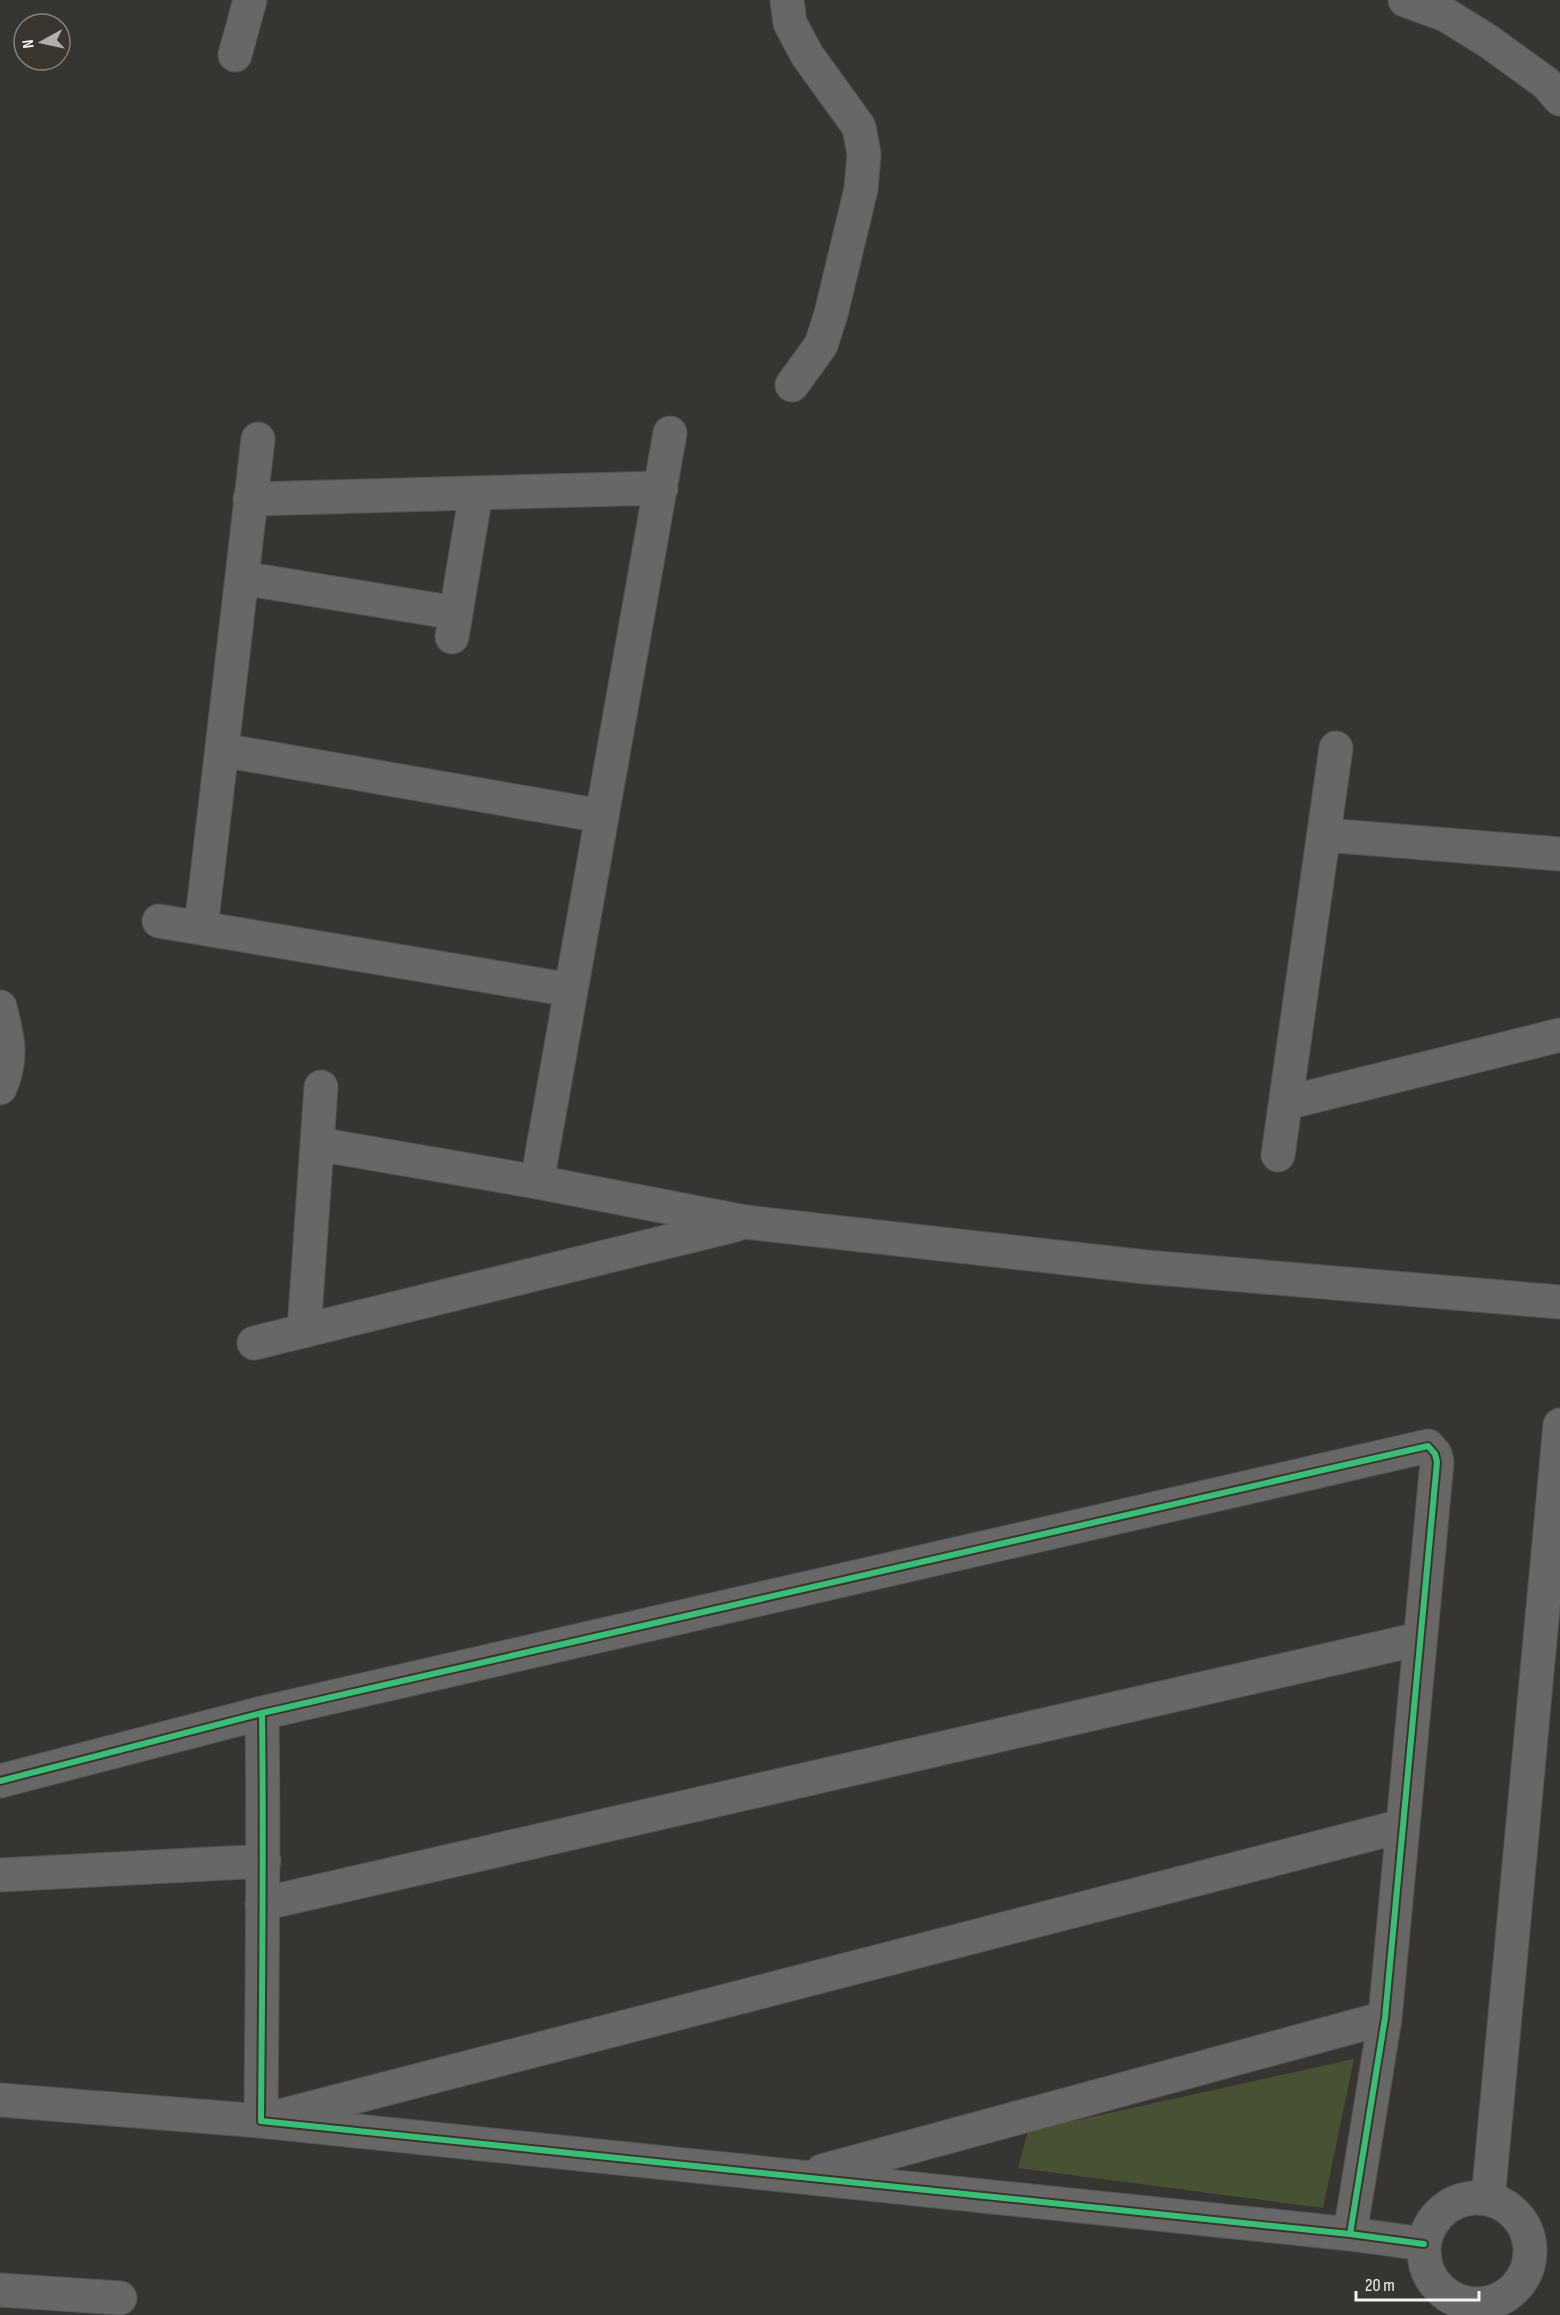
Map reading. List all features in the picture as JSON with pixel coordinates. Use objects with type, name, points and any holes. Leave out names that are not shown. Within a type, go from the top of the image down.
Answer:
[{"type":"street","points":[[235,55],[250,0]]},
{"type":"street","points":[[787,0],[790,23],[807,55],[859,127],[864,154],[861,189],[831,314],[821,345],[792,385]]},
{"type":"street","points":[[1405,0],[1446,15],[1488,41],[1546,83],[1560,99]]},
{"type":"street","points":[[537,1182],[670,433]]},
{"type":"street","points":[[201,928],[258,439]]},
{"type":"street","points":[[250,499],[660,488]]},
{"type":"street","points":[[242,578],[454,625],[476,493]]},
{"type":"street","points":[[1278,1155],[1336,748]]},
{"type":"street","points":[[222,750],[602,816]]},
{"type":"street","points":[[1325,834],[1560,854]]},
{"type":"street","points":[[159,921],[571,990]]},
{"type":"street","points":[[0,1007],[9,1042],[5,1076],[0,1088]]},
{"type":"street","points":[[1286,1103],[1560,1035]]},
{"type":"street","points":[[304,1331],[321,1087]]},
{"type":"street","points":[[317,1144],[537,1182],[744,1222],[1146,1267],[1560,1302]]},
{"type":"street","points":[[254,1343],[744,1222]]},
{"type":"street","points":[[1488,2199],[1560,1425]]},
{"type":"street","points":[[0,1781],[262,1713],[1428,1446],[1435,1454],[1437,1462],[1385,2018],[1350,2234]]},
{"type":"street","points":[[262,1904],[1419,1639]]},
{"type":"street","points":[[261,2121],[264,1861],[262,1713]]},
{"type":"street","points":[[261,2121],[1402,1826]]},
{"type":"street","points":[[0,1875],[264,1861]]},
{"type":"street","points":[[802,2176],[1385,2018]]},
{"type":"street","points":[[0,2100],[261,2121],[802,2176],[1350,2234],[1424,2244]]},
{"type":"street","points":[[1471,2198],[1488,2199],[1504,2206],[1517,2217],[1526,2233],[1529,2249],[1527,2267],[1520,2282],[1508,2294],[1474,2310],[1442,2292],[1431,2279],[1425,2262],[1424,2244],[1429,2227],[1440,2213],[1454,2204],[1471,2198]]},
{"type":"street","points":[[0,2290],[120,2298]]},
{"type":"green space","points":[[1354,2059],[1323,2208],[1018,2168],[1028,2131]]},
{"type":"cycle path","points":[[0,1781],[262,1713],[1428,1446],[1435,1454],[1437,1462],[1385,2018],[1350,2234]]},
{"type":"cycle path","points":[[262,1713],[261,2121],[1350,2234],[1424,2244]]}]
